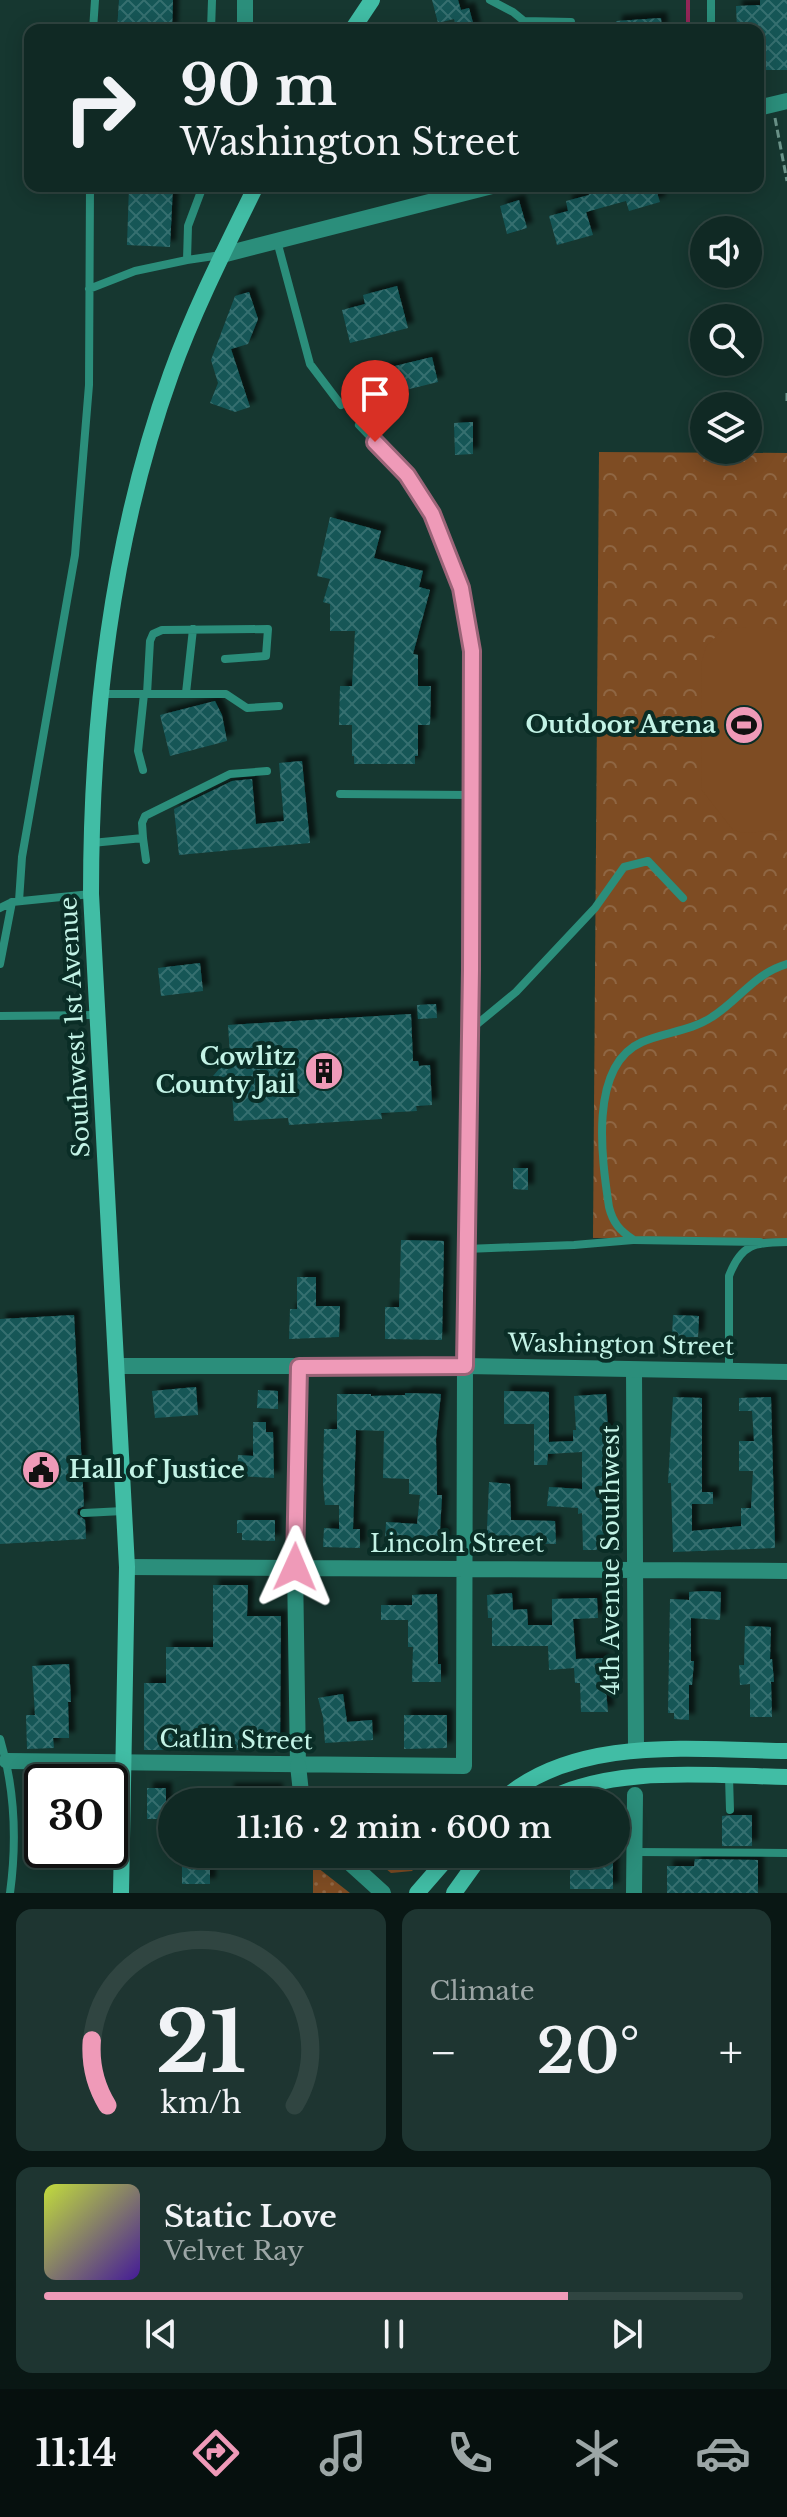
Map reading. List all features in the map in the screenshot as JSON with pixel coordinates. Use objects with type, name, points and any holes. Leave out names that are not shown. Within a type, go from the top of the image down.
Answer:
[{"type":"main road","points":[[356,24],[372,0]]},
{"type":"main road","name":"Southwest 1st Avenue","points":[[121,1893],[127,1567],[91,894],[100,694],[126,527],[171,374],[247,192]]},
{"type":"main road","points":[[519,1788],[560,1767],[618,1751],[787,1751]]},
{"type":"main road","points":[[582,1788],[607,1779],[637,1776],[787,1777]]},
{"type":"main road","points":[[417,1893],[439,1868]]},
{"type":"main road","points":[[454,1893],[472,1868]]},
{"type":"street","points":[[245,0],[245,24]]},
{"type":"street","points":[[222,255],[468,192]]},
{"type":"street","name":"Washington Street","points":[[118,1366],[465,1366],[787,1372]]},
{"type":"street","points":[[464,1568],[465,1366]]},
{"type":"street","points":[[299,1367],[295,1567],[300,1788]]},
{"type":"street","name":"4th Avenue Southwest","points":[[634,1370],[636,1749]]},
{"type":"street","name":"Lincoln Street","points":[[127,1567],[787,1571]]},
{"type":"street","name":"Catlin Street","points":[[7,1761],[464,1766],[464,1568]]},
{"type":"street","points":[[634,1893],[635,1795]]},
{"type":"street","points":[[355,1868],[383,1893]]},
{"type":"lane","points":[[93,24],[95,0]]},
{"type":"lane","points":[[211,24],[212,0]]},
{"type":"lane","points":[[490,0],[524,21],[571,22]]},
{"type":"lane","points":[[711,0],[711,24]]},
{"type":"lane","points":[[0,964],[15,902],[75,555],[89,385],[90,192]]},
{"type":"lane","points":[[187,260],[188,226],[201,192]]},
{"type":"lane","points":[[277,239],[310,364],[341,405]]},
{"type":"lane","points":[[89,289],[135,271],[222,255]]},
{"type":"lane","points":[[359,425],[407,475],[432,514],[461,588],[472,651],[465,1366]]},
{"type":"lane","points":[[186,693],[193,629]]},
{"type":"lane","points":[[143,770],[138,751],[153,634],[162,630],[268,629],[266,656],[225,659]]},
{"type":"lane","points":[[100,694],[226,694],[247,708],[279,706]]},
{"type":"lane","points":[[146,860],[142,823],[145,816],[230,774],[267,771]]},
{"type":"lane","points":[[340,794],[472,795]]},
{"type":"lane","points":[[91,843],[143,838]]},
{"type":"lane","points":[[470,1030],[516,992],[595,908],[624,867],[648,861],[683,898]]},
{"type":"lane","points":[[0,908],[15,902],[91,894]]},
{"type":"lane","points":[[634,1240],[622,1233],[612,1221],[608,1199],[603,1104],[607,1081],[628,1051],[642,1042],[710,1018],[762,974],[787,964]]},
{"type":"lane","points":[[0,1016],[98,1015]]},
{"type":"lane","points":[[466,1249],[634,1240],[787,1242]]},
{"type":"lane","points":[[729,1371],[729,1276],[744,1250],[760,1242]]},
{"type":"lane","points":[[84,1513],[124,1511]]},
{"type":"lane","points":[[0,1739],[12,1785],[10,1893]]},
{"type":"lane","points":[[729,1777],[730,1810]]},
{"type":"lane","points":[[635,1852],[787,1853]]},
{"type":"path","points":[[772,104],[787,181]]},
{"type":"path","points":[[787,393],[787,403]]},
{"type":"green space","points":[[599,452],[690,452],[690,464],[762,464],[762,453],[787,453],[787,1239],[593,1238]]},
{"type":"green space","name":"Outdoor Arena","points":[[767,627],[787,632],[787,830],[744,833],[733,830],[701,789],[702,661],[706,647],[723,629]]},
{"type":"green space","points":[[313,1868],[318,1868],[350,1893],[313,1893]]},
{"type":"green space","points":[[385,1868],[415,1868],[412,1871],[391,1873]]},
{"type":"building","points":[[119,0],[173,0],[172,24],[117,24]]},
{"type":"building","points":[[432,0],[458,0],[461,10],[469,8],[473,24],[455,24],[454,19],[438,23]]},
{"type":"building","points":[[760,0],[787,0],[787,70],[764,70],[764,24],[737,24],[736,6],[760,5]]},
{"type":"building","points":[[661,18],[662,24],[616,24],[616,21]]},
{"type":"building","points":[[129,192],[173,192],[170,247],[127,245]]},
{"type":"building","points":[[588,192],[657,192],[660,202],[629,211],[626,201],[586,212],[593,235],[557,245],[549,216],[568,211],[566,201],[589,195]]},
{"type":"building","points":[[519,200],[527,228],[507,234],[500,206]]},
{"type":"building","points":[[397,286],[408,328],[350,343],[342,310],[365,304],[363,295]]},
{"type":"building","points":[[249,292],[258,319],[248,344],[231,349],[250,407],[235,412],[210,403],[218,383],[211,360],[235,296]]},
{"type":"building","points":[[432,357],[438,382],[377,397],[370,372]]},
{"type":"building","points":[[473,422],[473,454],[455,455],[454,423]]},
{"type":"building","points":[[330,517],[381,531],[374,558],[423,571],[419,587],[430,590],[413,654],[418,655],[418,686],[431,686],[430,725],[418,725],[415,764],[354,764],[352,725],[339,725],[340,686],[352,686],[355,631],[330,631],[330,604],[323,602],[330,579],[317,576]]},
{"type":"building","points":[[215,701],[222,715],[227,741],[170,756],[160,715]]},
{"type":"building","points":[[302,761],[310,843],[179,855],[174,809],[232,781],[252,779],[256,824],[284,821],[279,763]]},
{"type":"building","points":[[200,963],[203,991],[161,996],[158,968]]},
{"type":"building","points":[[436,1004],[437,1018],[418,1019],[417,1005]]},
{"type":"building","name":"Cowlitz County Jail","points":[[411,1014],[413,1061],[418,1061],[419,1066],[430,1065],[432,1105],[416,1106],[417,1111],[381,1113],[382,1119],[289,1125],[288,1118],[234,1121],[232,1093],[213,1076],[230,1056],[228,1025]]},
{"type":"building","points":[[513,1168],[528,1168],[528,1190],[513,1189]]},
{"type":"building","points":[[401,1240],[444,1241],[442,1340],[385,1339],[385,1307],[399,1307]]},
{"type":"building","points":[[297,1277],[316,1277],[316,1306],[340,1306],[339,1337],[289,1339],[290,1309],[297,1309]]},
{"type":"building","name":"Hall of Justice","points":[[74,1315],[84,1506],[78,1509],[77,1514],[85,1520],[86,1539],[0,1544],[0,1319]]},
{"type":"building","points":[[673,1315],[699,1316],[698,1337],[672,1337]]},
{"type":"building","points":[[196,1387],[198,1415],[155,1418],[152,1391]]},
{"type":"building","points":[[258,1390],[278,1391],[278,1409],[257,1408]]},
{"type":"building","points":[[504,1391],[549,1392],[549,1442],[573,1441],[573,1430],[576,1430],[574,1396],[606,1394],[608,1429],[611,1429],[608,1484],[615,1544],[597,1545],[597,1550],[583,1550],[582,1513],[578,1514],[578,1508],[547,1506],[549,1487],[582,1489],[582,1452],[548,1454],[547,1465],[534,1465],[534,1424],[504,1424]]},
{"type":"building","points":[[337,1394],[371,1396],[441,1394],[436,1439],[437,1495],[442,1495],[440,1531],[445,1532],[444,1548],[416,1548],[416,1543],[385,1541],[386,1522],[417,1524],[420,1495],[409,1494],[409,1479],[383,1478],[384,1431],[356,1430],[353,1529],[360,1529],[360,1548],[323,1547],[324,1528],[339,1529],[339,1505],[325,1505],[323,1483],[324,1429],[337,1429]]},
{"type":"building","points":[[673,1397],[702,1398],[702,1492],[713,1492],[713,1504],[692,1504],[692,1531],[741,1526],[741,1508],[751,1508],[753,1471],[739,1471],[739,1441],[754,1441],[752,1411],[739,1411],[739,1398],[771,1397],[775,1548],[673,1552],[671,1483],[668,1483]]},
{"type":"building","points":[[253,1422],[266,1422],[266,1432],[273,1432],[274,1478],[237,1476],[238,1455],[253,1456]]},
{"type":"building","points":[[489,1482],[510,1484],[511,1520],[555,1521],[556,1544],[509,1543],[509,1553],[486,1553]]},
{"type":"building","points":[[237,1520],[275,1520],[275,1541],[242,1540],[242,1533],[237,1533]]},
{"type":"building","points":[[213,1585],[248,1585],[247,1616],[281,1616],[280,1750],[144,1750],[144,1683],[166,1683],[166,1647],[213,1647]]},
{"type":"building","points":[[689,1592],[721,1592],[720,1620],[691,1618],[691,1661],[694,1661],[692,1685],[689,1685],[689,1720],[674,1719],[674,1713],[668,1713],[670,1599],[689,1600]]},
{"type":"building","points":[[512,1593],[513,1610],[527,1609],[528,1625],[552,1625],[552,1599],[597,1598],[598,1618],[573,1619],[576,1659],[603,1658],[608,1712],[581,1712],[580,1683],[575,1683],[574,1668],[549,1670],[548,1646],[492,1646],[492,1618],[488,1618],[487,1595]]},
{"type":"building","points":[[437,1594],[441,1682],[412,1682],[413,1647],[408,1647],[408,1620],[381,1620],[381,1605],[412,1605],[412,1595]]},
{"type":"building","points":[[745,1626],[771,1627],[772,1717],[750,1717],[750,1684],[740,1685],[739,1665],[744,1665]]},
{"type":"building","points":[[69,1664],[69,1738],[53,1738],[54,1748],[27,1749],[26,1715],[35,1715],[32,1666]]},
{"type":"building","points":[[343,1694],[347,1722],[372,1720],[373,1740],[325,1743],[318,1698]]},
{"type":"building","points":[[404,1715],[447,1715],[447,1748],[404,1749]]},
{"type":"building","points":[[147,1788],[158,1788],[158,1819],[147,1819]]},
{"type":"building","points":[[752,1815],[752,1846],[722,1846],[722,1816]]},
{"type":"building","points":[[695,1859],[758,1860],[758,1893],[667,1893],[667,1866],[694,1866]]},
{"type":"building","points":[[182,1868],[210,1868],[210,1884],[182,1884]]},
{"type":"building","points":[[570,1868],[613,1868],[613,1889],[570,1889]]},
{"type":"waterway","points":[[688,0],[688,24]]},
{"type":"place","name":"Outdoor Arena","points":[[744,725]]},
{"type":"place","name":"Cowlitz County Jail","points":[[324,1071]]},
{"type":"place","name":"Hall of Justice","points":[[41,1470]]},
{"type":"route","points":[[295,1567],[299,1367],[465,1366],[472,651],[461,588],[432,514],[407,475],[375,442]]}]
